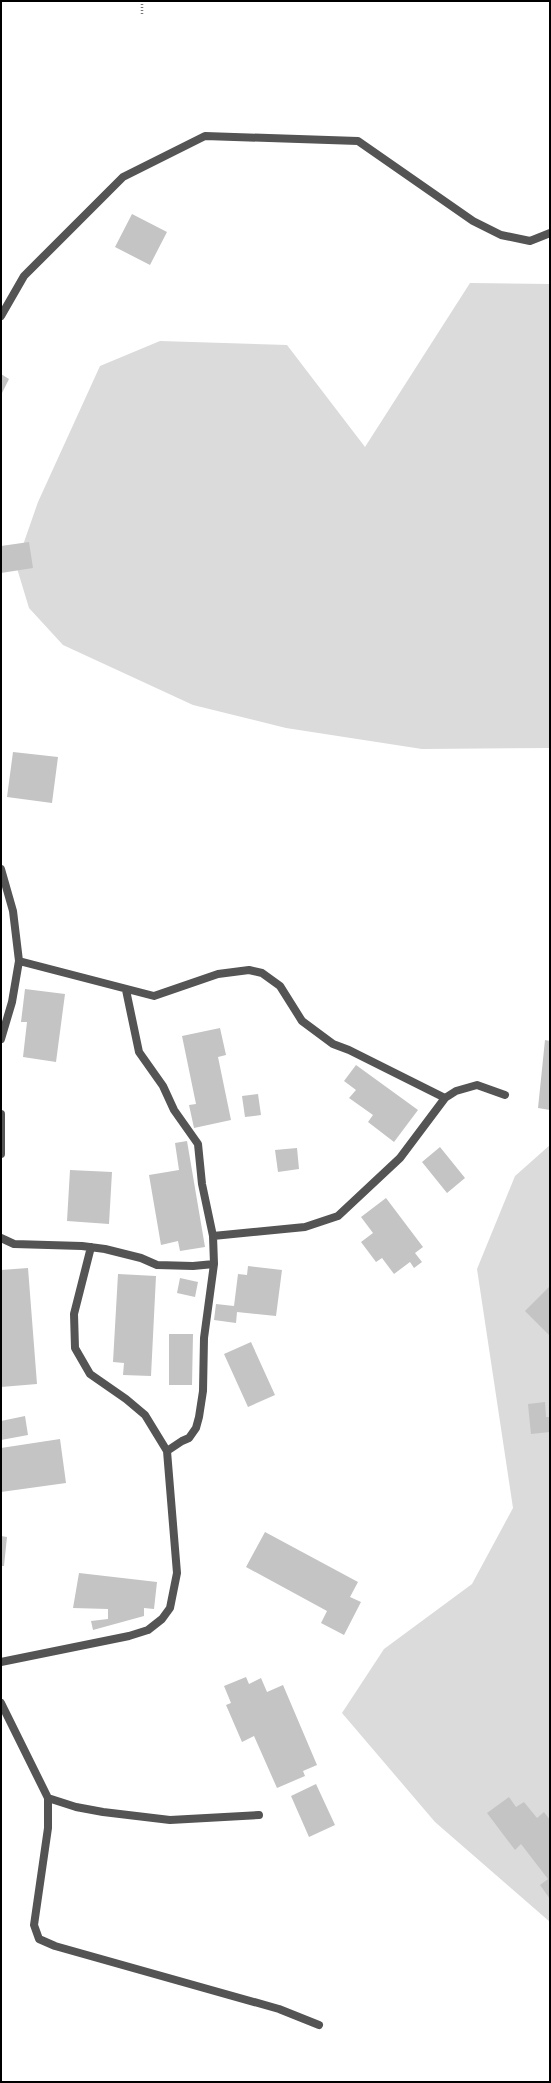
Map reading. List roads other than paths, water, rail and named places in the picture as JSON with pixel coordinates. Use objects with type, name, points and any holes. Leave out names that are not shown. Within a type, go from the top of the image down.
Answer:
[{"type":"street","points":[[1,316],[24,276],[123,177],[206,136],[358,142],[473,221],[501,235],[530,241],[550,233]]},
{"type":"street","points":[[1,869],[13,911],[19,961],[12,1002],[1,1039]]},
{"type":"street","points":[[19,961],[105,982],[126,990],[154,996],[218,974],[249,970],[262,974],[280,986],[302,1021],[333,1044],[349,1050],[445,1098]]},
{"type":"street","points":[[126,990],[139,1052],[163,1086],[174,1110],[198,1144],[202,1184],[213,1236],[214,1264],[204,1338],[203,1391],[199,1416],[196,1428],[188,1438],[167,1451]]},
{"type":"street","points":[[213,1236],[305,1227],[338,1216],[400,1158],[445,1098],[456,1091],[477,1085],[504,1095]]},
{"type":"street","points":[[1,1114],[1,1154]]},
{"type":"street","points":[[1,1238],[14,1244],[91,1247],[141,1258],[157,1265],[193,1266],[214,1264]]},
{"type":"street","points":[[1,1662],[129,1636],[148,1630],[162,1619],[170,1608],[177,1573],[167,1451],[145,1415],[126,1399],[90,1374],[75,1348],[74,1314],[91,1247]]},
{"type":"street","points":[[1,1703],[48,1798],[48,1828],[34,1925],[39,1939],[55,1946],[279,2008],[318,2025]]},
{"type":"street","points":[[48,1798],[76,1807],[103,1812],[170,1820],[259,1815]]}]
